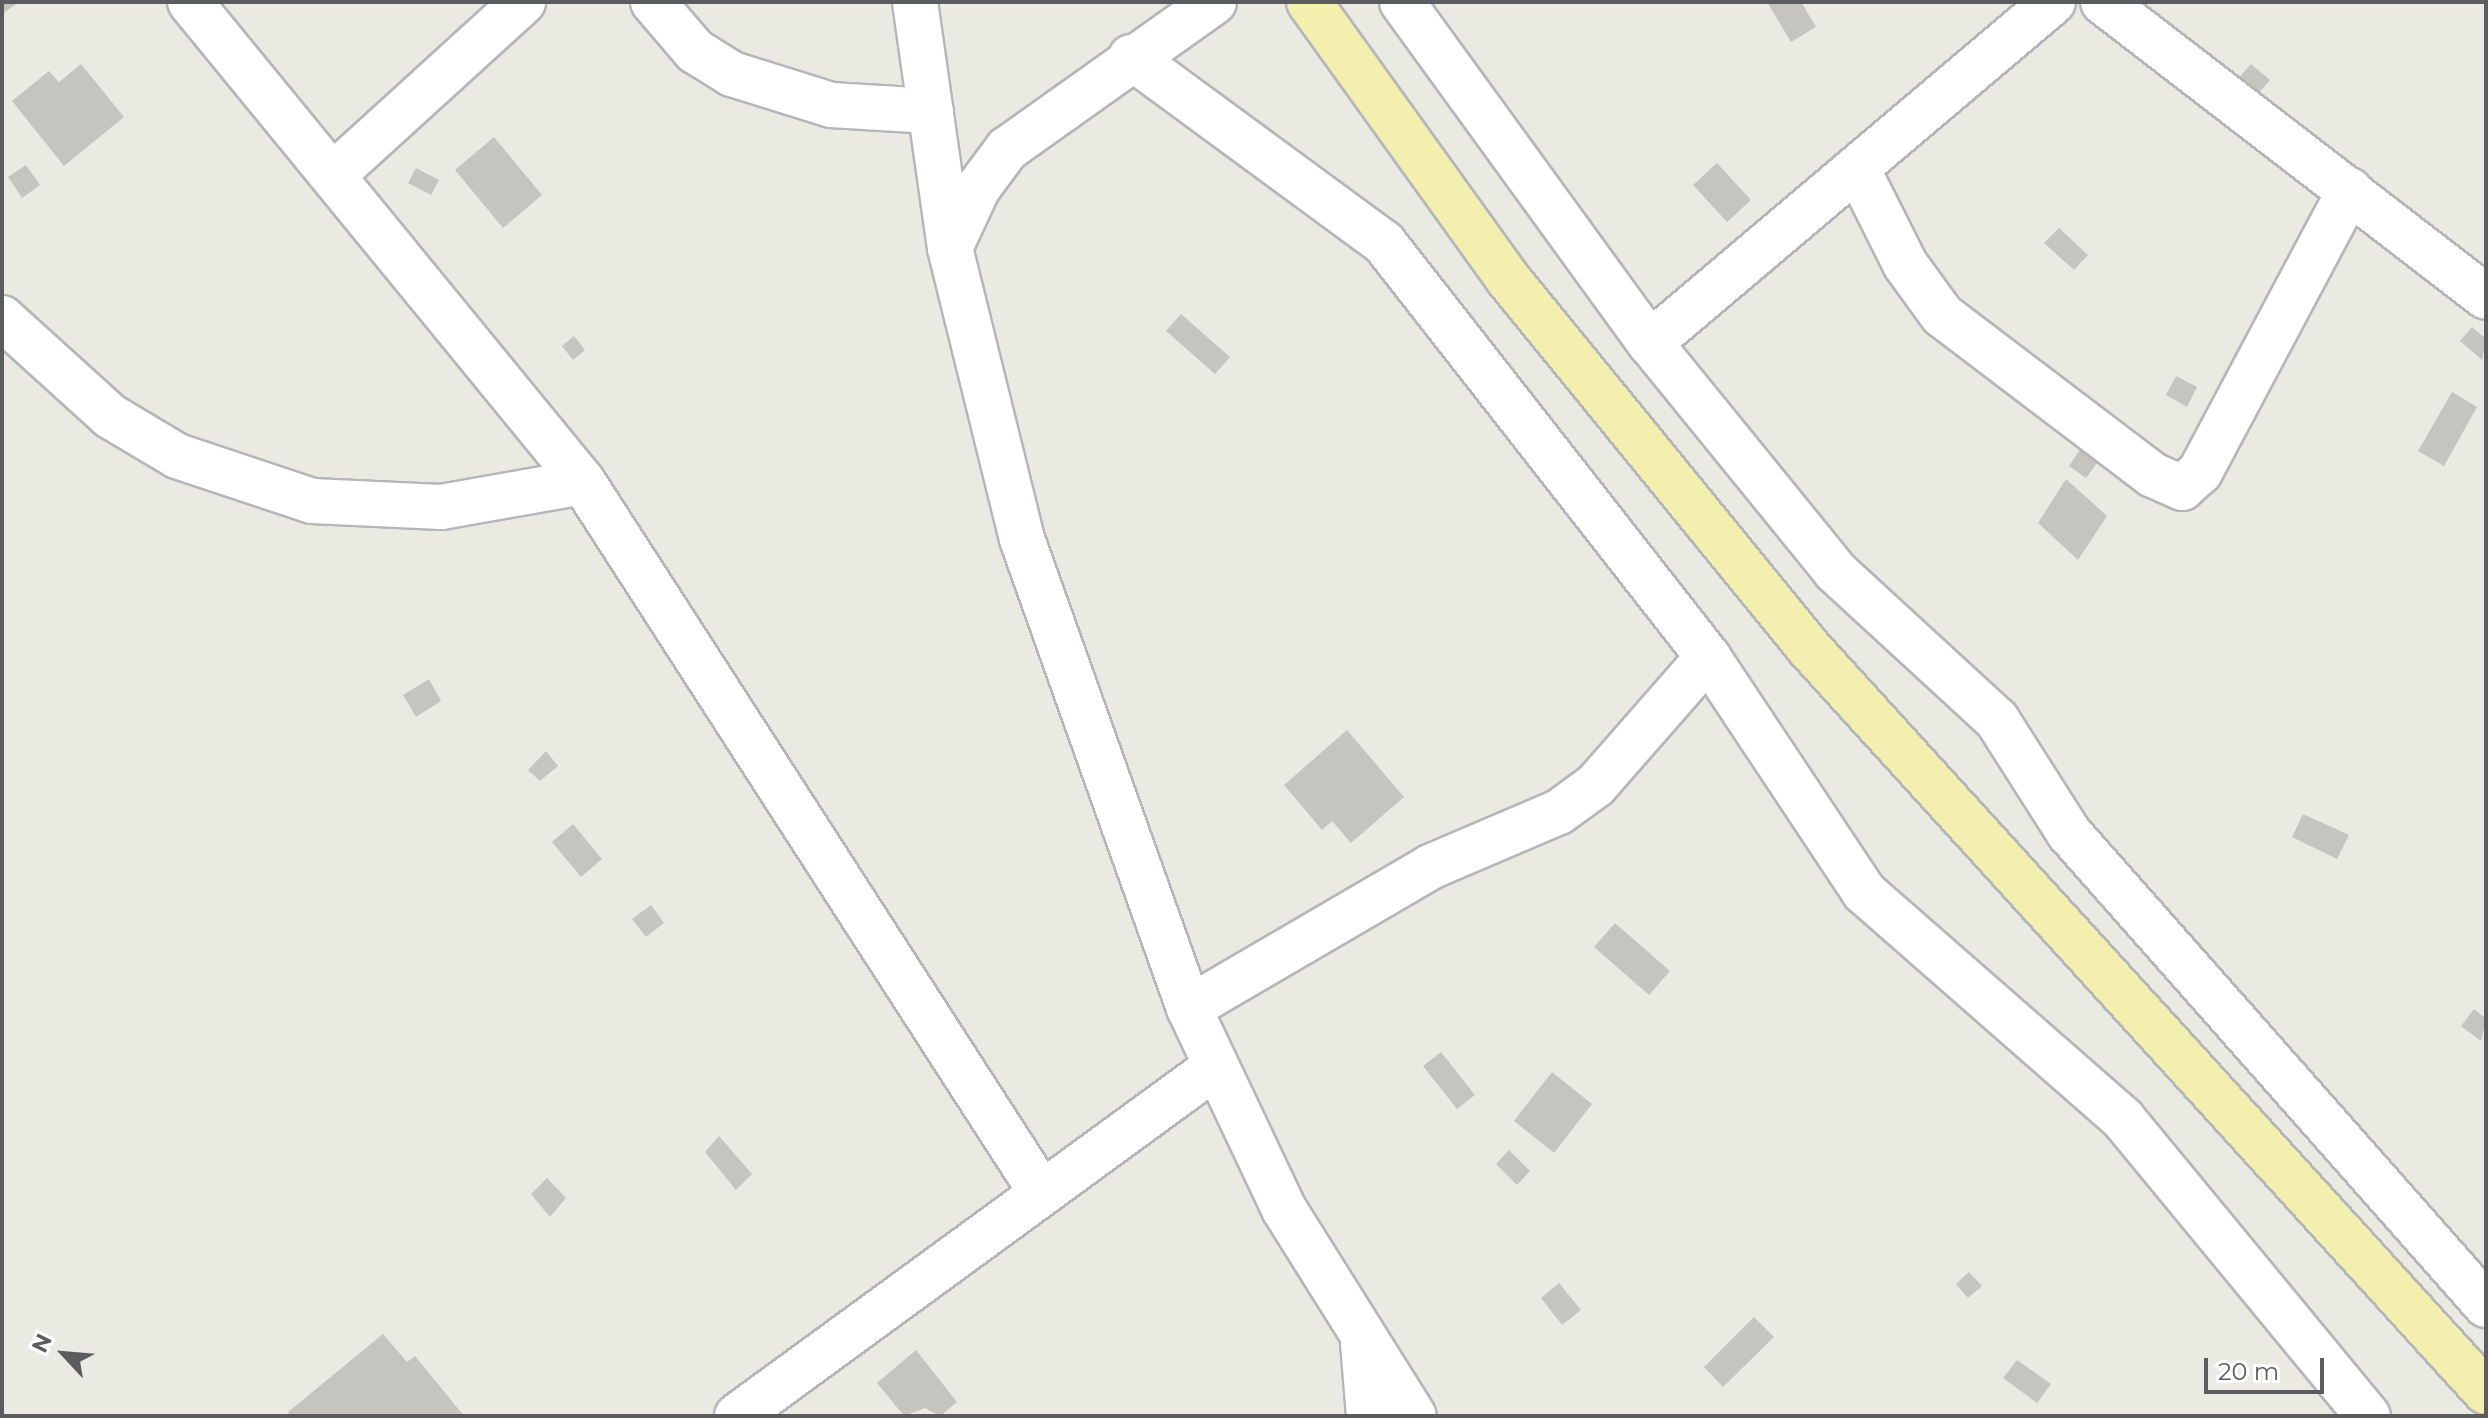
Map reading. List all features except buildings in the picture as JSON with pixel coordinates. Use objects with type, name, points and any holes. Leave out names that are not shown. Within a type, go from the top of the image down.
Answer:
[{"type":"main road","points":[[1309,2],[1508,279],[1808,647],[2486,1392]]},
{"type":"street","points":[[190,2],[583,482],[1039,1189]]},
{"type":"street","points":[[333,175],[523,2]]},
{"type":"street","points":[[653,2],[695,51],[732,74],[831,105],[931,111]]},
{"type":"street","points":[[915,2],[950,248],[1022,539],[1189,1008],[1215,1067],[1284,1209],[1414,1416]]},
{"type":"street","points":[[950,248],[978,188],[1007,149],[1131,57],[1214,2]]},
{"type":"street","points":[[1402,2],[1650,343],[1835,571],[1997,720],[2069,833],[2486,1305]]},
{"type":"street","points":[[1650,343],[2053,2]]},
{"type":"street","points":[[2103,2],[2486,297]]},
{"type":"street","points":[[1131,57],[1384,243],[1708,657],[1864,892],[2123,1119],[2368,1416]]},
{"type":"street","points":[[1857,168],[1905,264],[1942,315],[2153,475],[2182,488],[2200,472],[2350,190]]},
{"type":"street","points":[[2,318],[110,416],[177,456],[312,501],[441,507],[583,482]]},
{"type":"street","points":[[1189,1008],[1430,867],[1559,812],[1596,785],[1708,657]]},
{"type":"street","points":[[737,1416],[1039,1189],[1215,1067]]},
{"type":"street","points":[[1362,1332],[1369,1416]]}]
